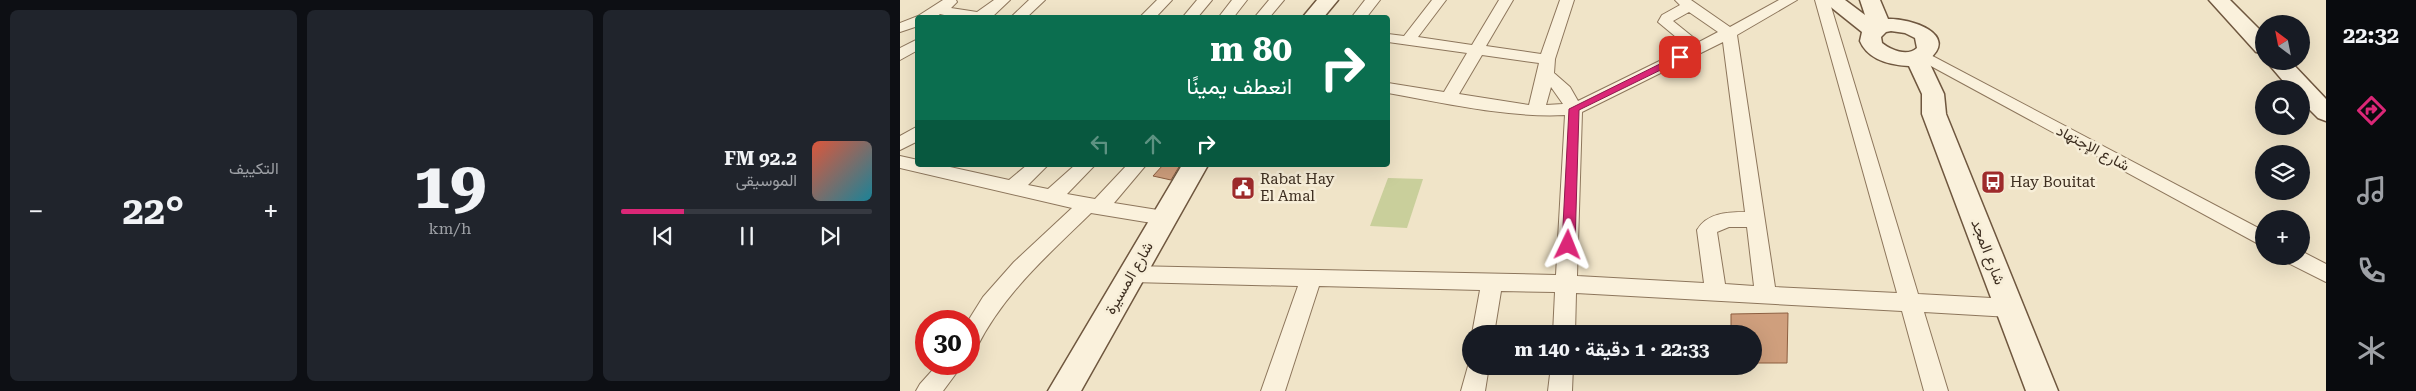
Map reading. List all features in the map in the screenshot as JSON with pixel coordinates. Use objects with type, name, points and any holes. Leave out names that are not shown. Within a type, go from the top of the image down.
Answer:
[{"type":"main road","points":[[1315,15],[1328,0]]},
{"type":"main road","points":[[1870,0],[1884,27]]},
{"type":"main road","points":[[1884,27],[1887,0]]},
{"type":"main road","points":[[2219,0],[2255,38]]},
{"type":"main road","points":[[1884,27],[1910,28],[1926,38],[1930,44],[1928,51],[1912,57],[1879,51],[1872,46],[1870,35],[1884,27]]},
{"type":"main road","name":"شارع المجد","points":[[1912,57],[1918,94],[1934,114],[2042,391]]},
{"type":"main road","points":[[2285,70],[2326,113]]},
{"type":"main road","name":"شارع المسيرة","points":[[1064,391],[1194,167]]},
{"type":"street","points":[[930,15],[953,0]]},
{"type":"street","points":[[984,15],[1003,0]]},
{"type":"street","points":[[1021,15],[1038,0]]},
{"type":"street","points":[[1149,15],[1165,0]]},
{"type":"street","points":[[1192,15],[1205,0]]},
{"type":"street","points":[[1228,15],[1240,0]]},
{"type":"street","points":[[1264,15],[1277,0]]},
{"type":"street","points":[[1360,15],[1373,0]]},
{"type":"street","points":[[1408,41],[1439,0]]},
{"type":"street","points":[[1448,99],[1479,50],[1506,0]]},
{"type":"street","points":[[1536,111],[1567,0]]},
{"type":"street","points":[[1390,88],[1448,99],[1536,111],[1574,109],[1790,0]]},
{"type":"street","points":[[1822,0],[1908,301],[1936,391]]},
{"type":"street","points":[[1832,0],[1884,27]]},
{"type":"street","points":[[1698,48],[1665,22],[1667,18],[1686,3],[1729,32],[1766,295]]},
{"type":"street","points":[[940,10],[955,15]]},
{"type":"street","points":[[900,16],[915,18]]},
{"type":"street","points":[[900,28],[915,20]]},
{"type":"street","points":[[1390,38],[1479,50],[1547,67],[1564,91],[1574,109],[1565,325]]},
{"type":"street","points":[[900,55],[915,45]]},
{"type":"street","name":"شارع الإجتهاد","points":[[1912,57],[2255,235]]},
{"type":"street","points":[[900,144],[915,134]]},
{"type":"street","points":[[900,162],[915,165]]},
{"type":"street","points":[[922,167],[1093,206],[1164,218]]},
{"type":"street","points":[[1012,188],[1037,167]]},
{"type":"street","points":[[1052,196],[1084,167]]},
{"type":"street","points":[[980,317],[1004,287],[1135,167]]},
{"type":"street","points":[[1716,292],[1707,230],[1709,226],[1721,221],[1756,220]]},
{"type":"street","points":[[2310,265],[2326,274]]},
{"type":"street","points":[[1131,274],[1567,284],[2010,308]]},
{"type":"street","points":[[1273,391],[1311,278]]},
{"type":"street","points":[[1485,325],[1492,282]]},
{"type":"street","points":[[928,391],[942,375]]},
{"type":"street","points":[[1473,391],[1476,375]]},
{"type":"street","points":[[1560,391],[1561,375]]},
{"type":"green space","points":[[1388,178],[1423,179],[1407,228],[1370,226]]},
{"type":"building","points":[[1161,167],[1179,167],[1171,180],[1153,176]]},
{"type":"building","points":[[1788,313],[1787,363],[1762,363],[1762,325],[1731,325],[1731,314]]},
{"type":"place","name":"Hay Bouitat","points":[[1993,182]]},
{"type":"place","name":"Rabat Hay El Amal","points":[[1243,188]]},
{"type":"route","points":[[1568,245],[1574,109],[1680,57]]}]
